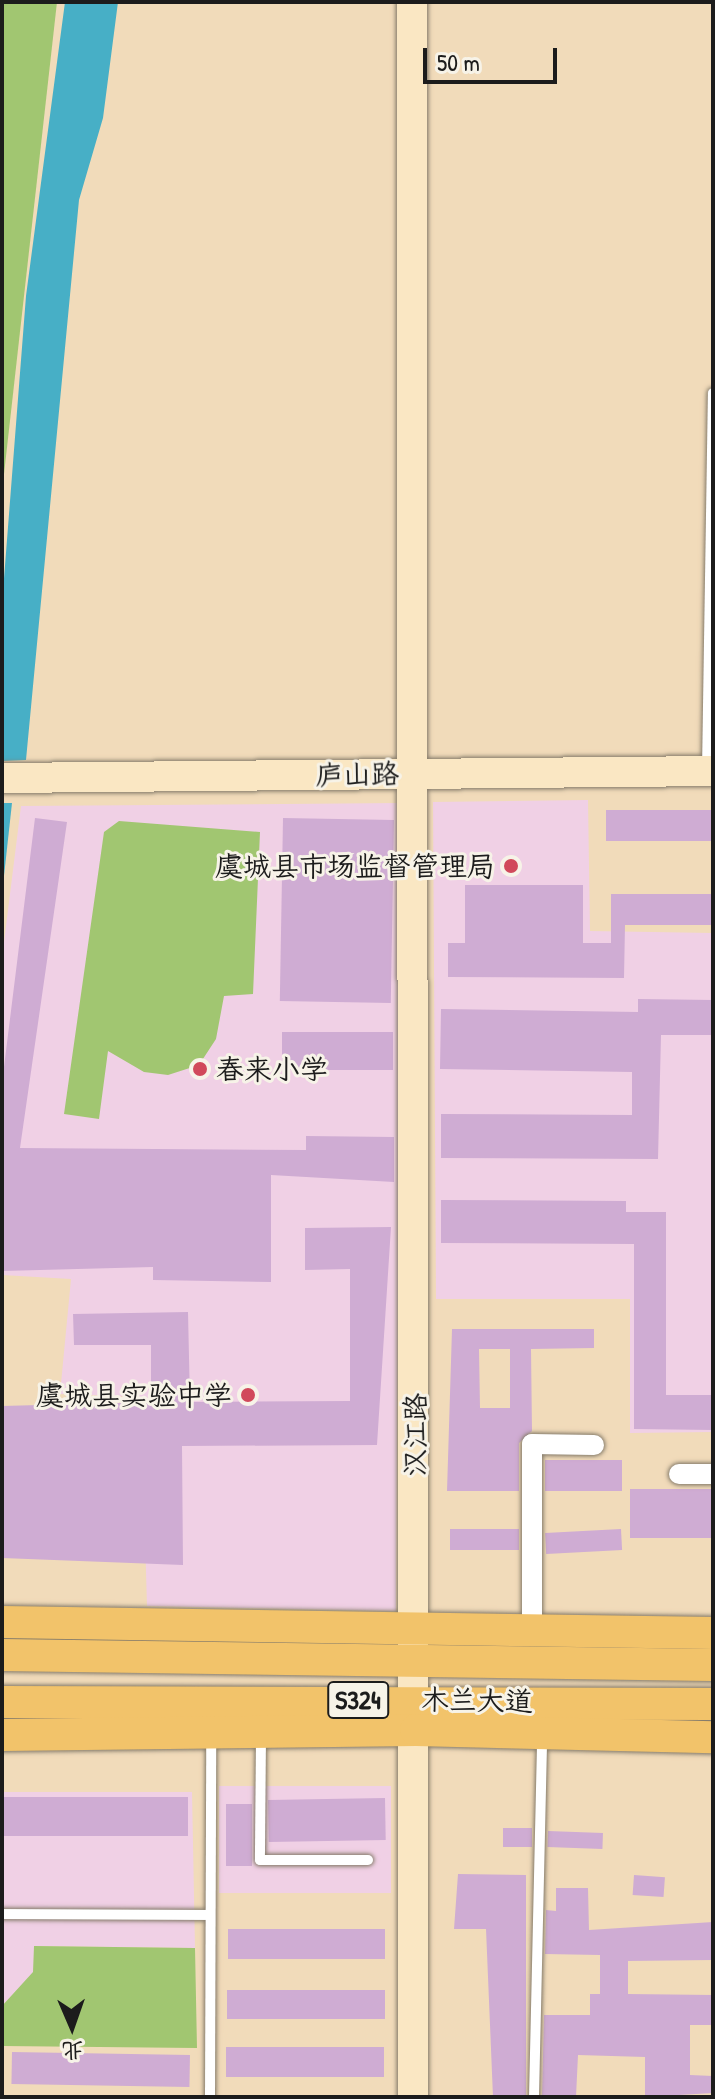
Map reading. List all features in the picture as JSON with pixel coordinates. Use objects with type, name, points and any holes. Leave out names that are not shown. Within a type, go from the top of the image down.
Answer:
[{"type":"main road","points":[[2,1622],[713,1633]]},
{"type":"main road","name":"木兰大道","points":[[2,1655],[713,1665]]},
{"type":"main road","name":"木兰大道","points":[[2,1702],[212,1702],[416,1714],[713,1704]]},
{"type":"main road","points":[[2,1735],[261,1733],[416,1714],[542,1733],[713,1737]]},
{"type":"street","name":"汉江路","points":[[412,2],[411,773],[417,1660],[413,2097]]},
{"type":"street","name":"庐山路","points":[[2,778],[710,771]]},
{"type":"street","points":[[532,1629],[532,1444],[594,1445]]},
{"type":"street","points":[[679,1474],[713,1474]]},
{"type":"lane","points":[[710,771],[713,393]]},
{"type":"lane","points":[[210,2097],[212,1702]]},
{"type":"lane","points":[[261,1733],[260,1860],[368,1860]]},
{"type":"lane","points":[[534,2097],[542,1733]]},
{"type":"lane","points":[[2,1914],[209,1915]]},
{"type":"shaded area","points":[[588,800],[590,931],[713,933],[713,1432],[630,1433],[630,1299],[436,1299],[433,802]]},
{"type":"shaded area","points":[[401,803],[396,1611],[147,1606],[141,1397],[60,1394],[71,1279],[2,1275],[2,958],[21,806]]},
{"type":"shaded area","points":[[219,1786],[391,1786],[391,1893],[219,1893]]},
{"type":"shaded area","points":[[2,1792],[192,1792],[195,1948],[35,1946],[34,1972],[2,2006]]},
{"type":"green space","points":[[2,2],[57,2],[2,492]]},
{"type":"green space","points":[[119,821],[260,832],[253,994],[224,996],[216,1039],[199,1065],[168,1075],[144,1072],[108,1051],[99,1119],[64,1114],[104,832]]},
{"type":"green space","points":[[34,1946],[195,1948],[197,2048],[2,2046],[2,2006],[33,1972]]},
{"type":"water","points":[[65,2],[118,2],[103,118],[79,200],[26,760],[2,761],[2,604],[26,296]]},
{"type":"water","points":[[2,803],[12,803],[2,894]]},
{"type":"building","points":[[606,810],[713,810],[713,841],[606,841]]},
{"type":"building","points":[[35,818],[67,822],[20,1148],[306,1150],[306,1136],[394,1137],[394,1182],[271,1175],[271,1282],[153,1280],[153,1267],[2,1271],[2,1083]]},
{"type":"building","points":[[283,818],[394,820],[391,1003],[280,1001]]},
{"type":"building","points":[[465,885],[583,885],[583,943],[611,943],[611,894],[713,894],[713,925],[625,925],[624,978],[448,977],[448,943],[465,943]]},
{"type":"building","points":[[638,999],[713,1000],[713,1035],[661,1035],[658,1159],[441,1158],[441,1114],[632,1115],[632,1072],[440,1069],[441,1009],[638,1012]]},
{"type":"building","points":[[282,1032],[393,1032],[393,1070],[282,1070]]},
{"type":"building","points":[[441,1200],[626,1201],[626,1212],[666,1212],[666,1395],[713,1395],[713,1430],[634,1429],[634,1244],[441,1243]]},
{"type":"building","points":[[391,1227],[377,1445],[182,1446],[183,1565],[2,1558],[2,1406],[151,1402],[151,1345],[74,1345],[73,1314],[188,1312],[190,1402],[350,1401],[350,1269],[305,1270],[305,1228]]},
{"type":"building","points":[[452,1329],[594,1329],[594,1348],[531,1349],[532,1431],[519,1443],[519,1491],[447,1491]],"holes":[[[479,1349],[510,1349],[510,1408],[480,1408]]]},
{"type":"building","points":[[545,1460],[622,1460],[622,1491],[545,1491]]},
{"type":"building","points":[[630,1489],[713,1489],[713,1538],[630,1538]]},
{"type":"building","points":[[450,1529],[519,1529],[519,1550],[450,1550]]},
{"type":"building","points":[[621,1529],[622,1550],[546,1554],[545,1533]]},
{"type":"building","points":[[2,1797],[188,1797],[188,1836],[2,1836]]},
{"type":"building","points":[[385,1798],[386,1840],[269,1842],[268,1800]]},
{"type":"building","points":[[226,1804],[252,1804],[252,1866],[226,1866]]},
{"type":"building","points":[[503,1828],[532,1828],[532,1847],[503,1847]]},
{"type":"building","points":[[548,1831],[603,1833],[602,1849],[547,1847]]},
{"type":"building","points":[[458,1874],[526,1875],[526,2097],[493,2097],[486,1929],[454,1929]]},
{"type":"building","points":[[634,1875],[665,1877],[664,1897],[633,1895]]},
{"type":"building","points":[[556,1888],[588,1888],[589,1930],[713,1922],[713,1960],[628,1961],[628,1994],[713,1995],[713,2025],[690,2025],[690,2075],[713,2076],[713,2093],[645,2097],[645,2057],[578,2055],[576,2097],[542,2097],[544,2015],[590,2015],[590,1994],[600,1994],[600,1955],[545,1954],[546,1910],[556,1911]]},
{"type":"building","points":[[228,1929],[385,1929],[385,1959],[228,1959]]},
{"type":"building","points":[[227,1990],[385,1990],[385,2019],[227,2019]]},
{"type":"building","points":[[226,2047],[384,2047],[384,2077],[226,2077]]},
{"type":"building","points":[[12,2052],[190,2055],[189,2087],[11,2084]]},
{"type":"place","name":"虞城县市场监督管理局","points":[[511,866]]},
{"type":"place","name":"春来小学","points":[[200,1069]]},
{"type":"place","name":"虞城县实验中学","points":[[248,1395]]}]
